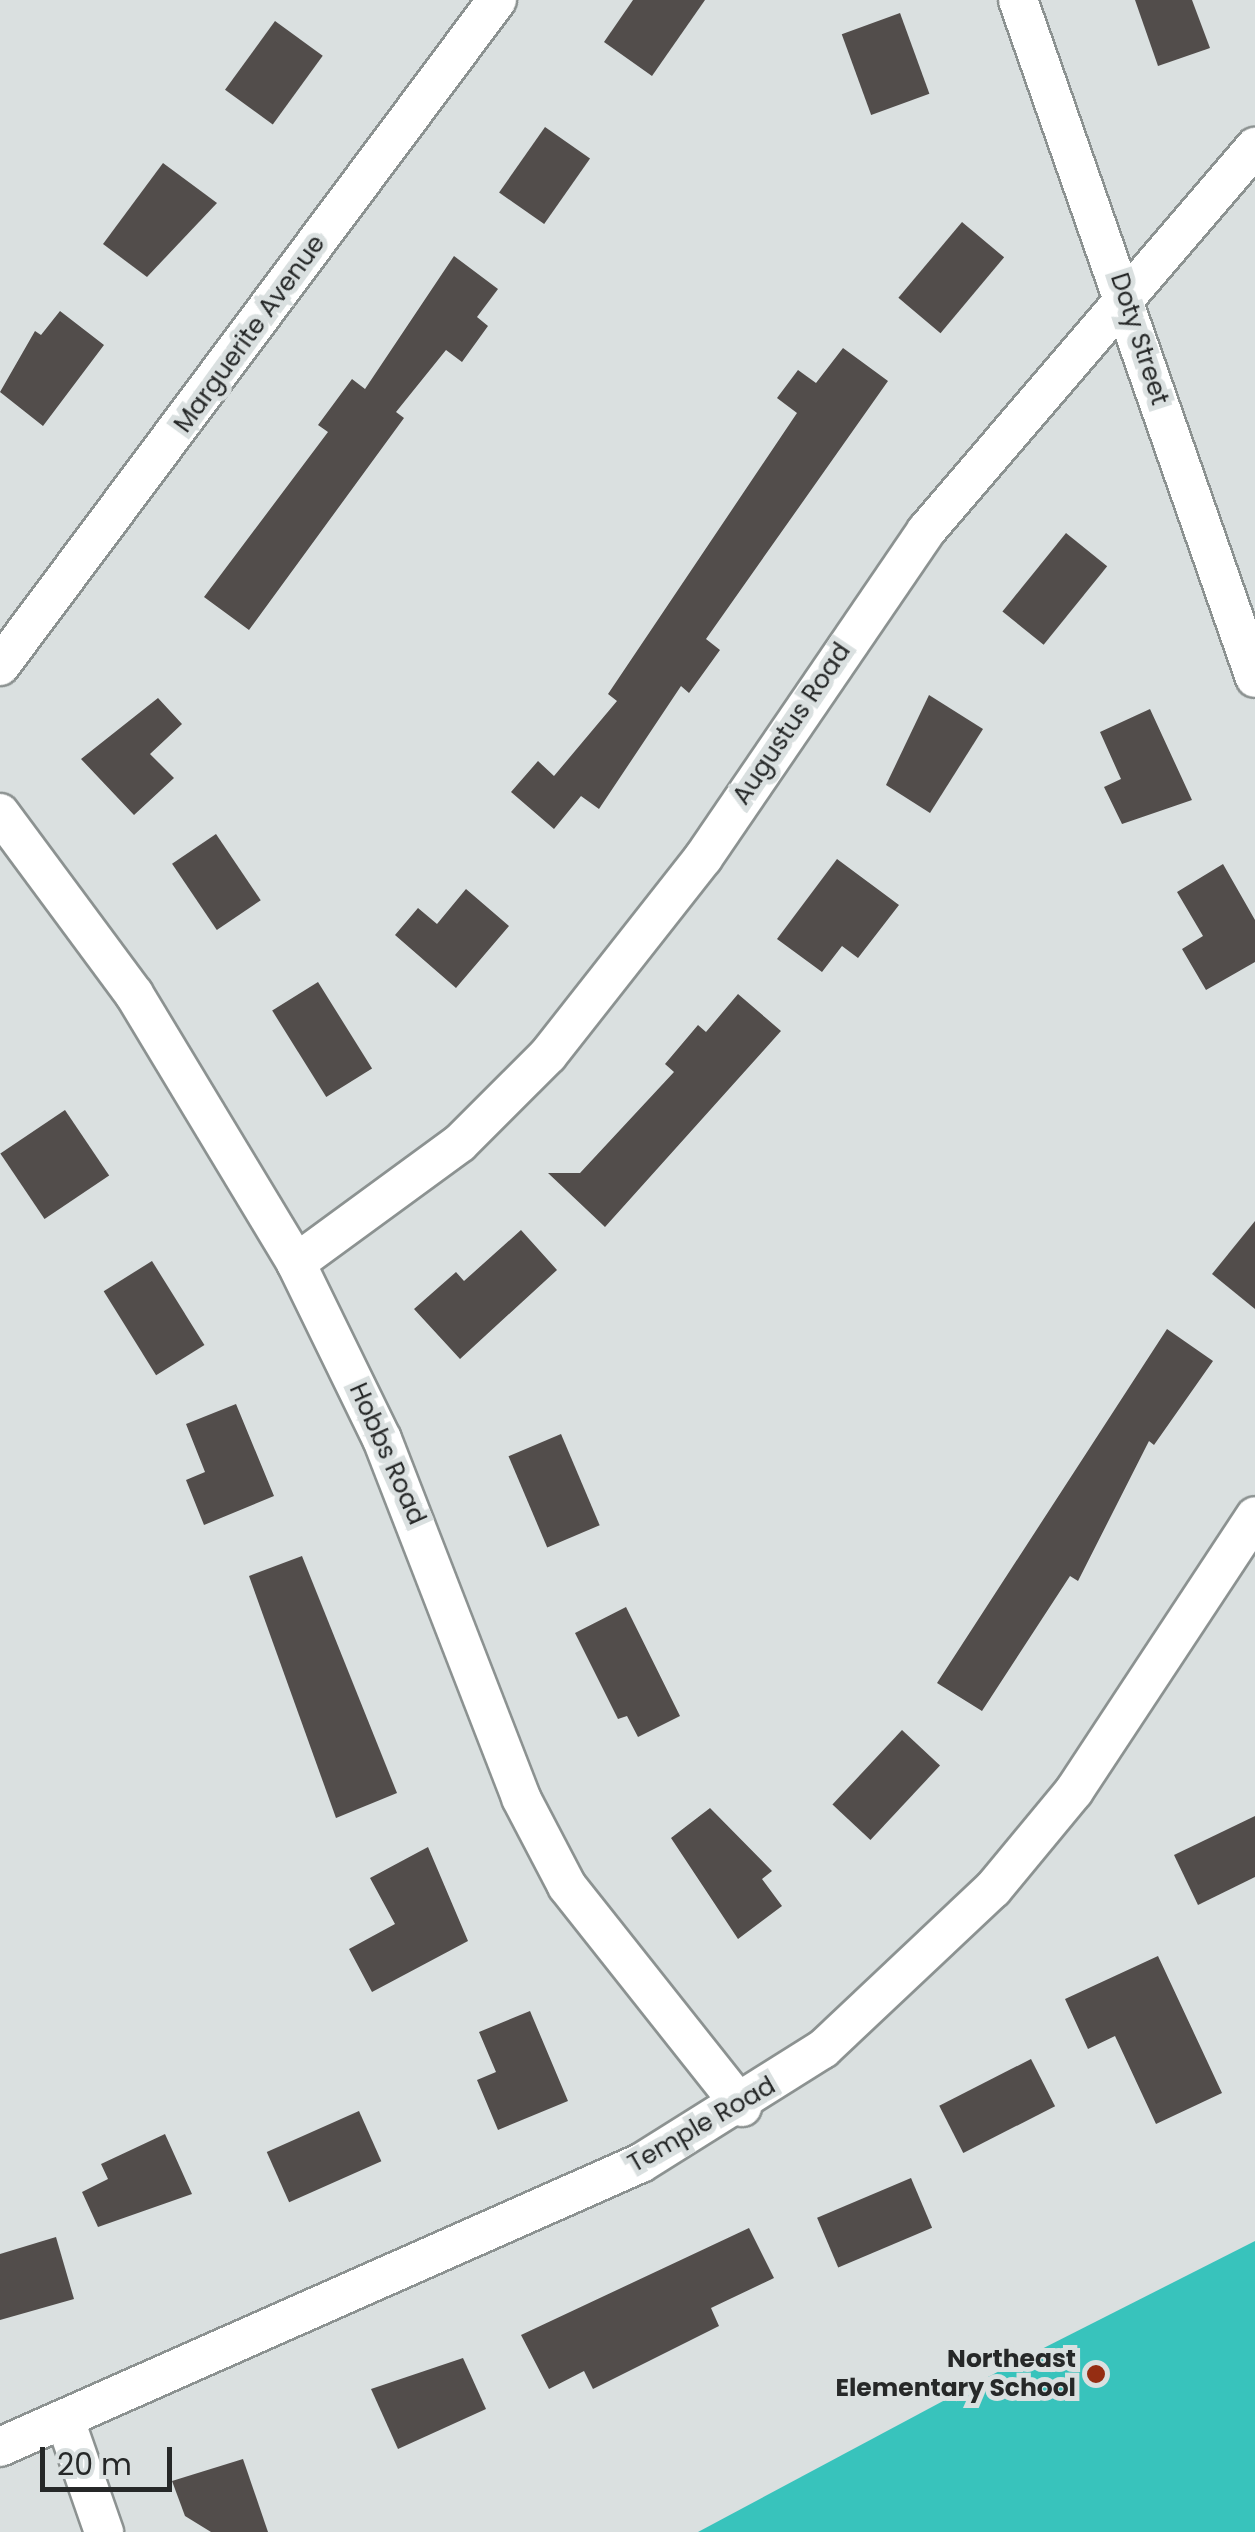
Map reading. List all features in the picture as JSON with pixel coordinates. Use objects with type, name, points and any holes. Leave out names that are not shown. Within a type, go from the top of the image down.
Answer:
[{"type":"street","name":"Marguerite Avenue","points":[[0,666],[497,0]]},
{"type":"street","name":"Doty Street","points":[[1018,0],[1125,293],[1255,678]]},
{"type":"street","name":"Augustus Road","points":[[296,1263],[460,1143],[548,1055],[703,858],[926,531],[1125,293],[1255,147]]},
{"type":"street","name":"Hobbs Road","points":[[0,812],[134,994],[296,1263],[382,1439],[521,1798],[566,1886],[742,2107]]},
{"type":"street","name":"Temple Road","points":[[0,2447],[625,2170],[742,2107],[898,1987],[993,1890],[1074,1791],[1255,1516]]},
{"type":"street","points":[[65,2420],[104,2532]]},
{"type":"shaded area","name":"Northeast Elementary School","points":[[1255,2241],[1255,2532],[698,2532],[1020,2360]]},
{"type":"building","points":[[633,0],[705,0],[652,76],[604,42]]},
{"type":"building","points":[[1135,0],[1192,0],[1210,48],[1158,66]]},
{"type":"building","points":[[900,13],[929,94],[871,115],[842,34]]},
{"type":"building","points":[[275,21],[323,56],[273,124],[225,90]]},
{"type":"building","points":[[545,127],[590,159],[544,224],[499,193]]},
{"type":"building","points":[[163,163],[217,203],[147,277],[103,244]]},
{"type":"building","points":[[962,222],[1004,257],[940,333],[898,298]]},
{"type":"building","points":[[454,256],[498,289],[477,317],[488,326],[462,362],[446,350],[396,412],[404,418],[249,630],[204,597],[328,432],[318,425],[352,379],[365,389]]},
{"type":"building","points":[[60,311],[104,345],[43,426],[0,392],[35,331],[41,335]]},
{"type":"building","points":[[843,348],[888,381],[706,639],[720,650],[689,693],[681,686],[599,809],[581,796],[554,829],[511,792],[538,761],[554,776],[617,701],[608,694],[797,413],[777,398],[798,370],[816,383]]},
{"type":"building","points":[[1066,533],[1107,566],[1044,645],[1002,611]]},
{"type":"building","points":[[929,695],[983,729],[930,813],[886,785]]},
{"type":"building","points":[[158,698],[182,724],[150,754],[174,778],[134,815],[81,759]]},
{"type":"building","points":[[1150,709],[1192,800],[1122,824],[1104,787],[1121,779],[1100,732]]},
{"type":"building","points":[[216,834],[261,900],[217,930],[172,864]]},
{"type":"building","points":[[837,859],[899,905],[858,958],[842,946],[822,972],[777,939]]},
{"type":"building","points":[[1223,864],[1255,920],[1255,962],[1206,990],[1182,949],[1203,936],[1177,892]]},
{"type":"building","points":[[466,889],[509,926],[456,988],[395,935],[418,908],[437,924]]},
{"type":"building","points":[[318,982],[372,1069],[326,1097],[272,1011]]},
{"type":"building","points":[[738,994],[781,1031],[605,1227],[548,1173],[580,1173],[674,1072],[665,1064],[698,1025],[706,1032]]},
{"type":"building","points":[[65,1110],[109,1175],[45,1219],[0,1154]]},
{"type":"building","points":[[1255,1221],[1255,1309],[1212,1274]]},
{"type":"building","points":[[521,1230],[557,1270],[460,1359],[414,1309],[456,1272],[464,1281]]},
{"type":"building","points":[[152,1261],[204,1345],[156,1375],[104,1291]]},
{"type":"building","points":[[1167,1329],[1213,1361],[1154,1445],[1149,1441],[1078,1581],[1070,1576],[982,1711],[937,1683]]},
{"type":"building","points":[[236,1404],[274,1496],[204,1525],[186,1480],[205,1472],[186,1424]]},
{"type":"building","points":[[561,1434],[600,1525],[547,1547],[509,1456]]},
{"type":"building","points":[[302,1556],[397,1793],[336,1818],[249,1576]]},
{"type":"building","points":[[626,1607],[680,1716],[638,1737],[627,1716],[618,1719],[575,1633]]},
{"type":"building","points":[[902,1730],[940,1765],[870,1840],[832,1805]]},
{"type":"building","points":[[710,1808],[772,1871],[762,1879],[782,1906],[738,1939],[671,1838]]},
{"type":"building","points":[[1255,1816],[1255,1877],[1198,1905],[1174,1855]]},
{"type":"building","points":[[428,1847],[468,1941],[372,1992],[349,1949],[395,1924],[370,1878]]},
{"type":"building","points":[[1158,1956],[1222,2093],[1156,2124],[1115,2036],[1088,2049],[1065,1999]]},
{"type":"building","points":[[530,2011],[568,2101],[498,2130],[477,2080],[496,2072],[479,2032]]},
{"type":"building","points":[[1031,2059],[1055,2106],[963,2153],[939,2106]]},
{"type":"building","points":[[359,2111],[381,2161],[289,2202],[267,2152]]},
{"type":"building","points":[[165,2134],[192,2194],[98,2227],[82,2192],[108,2179],[101,2164]]},
{"type":"building","points":[[911,2178],[932,2228],[838,2268],[817,2218]]},
{"type":"building","points":[[749,2228],[774,2278],[711,2308],[719,2326],[593,2389],[584,2371],[549,2389],[521,2335]]},
{"type":"building","points":[[56,2237],[74,2299],[0,2320],[0,2254]]},
{"type":"building","points":[[463,2358],[486,2409],[398,2449],[371,2389]]},
{"type":"building","points":[[243,2459],[268,2532],[211,2532],[185,2516],[172,2481]]},
{"type":"place","name":"Northeast Elementary School","points":[[1096,2374]]}]
